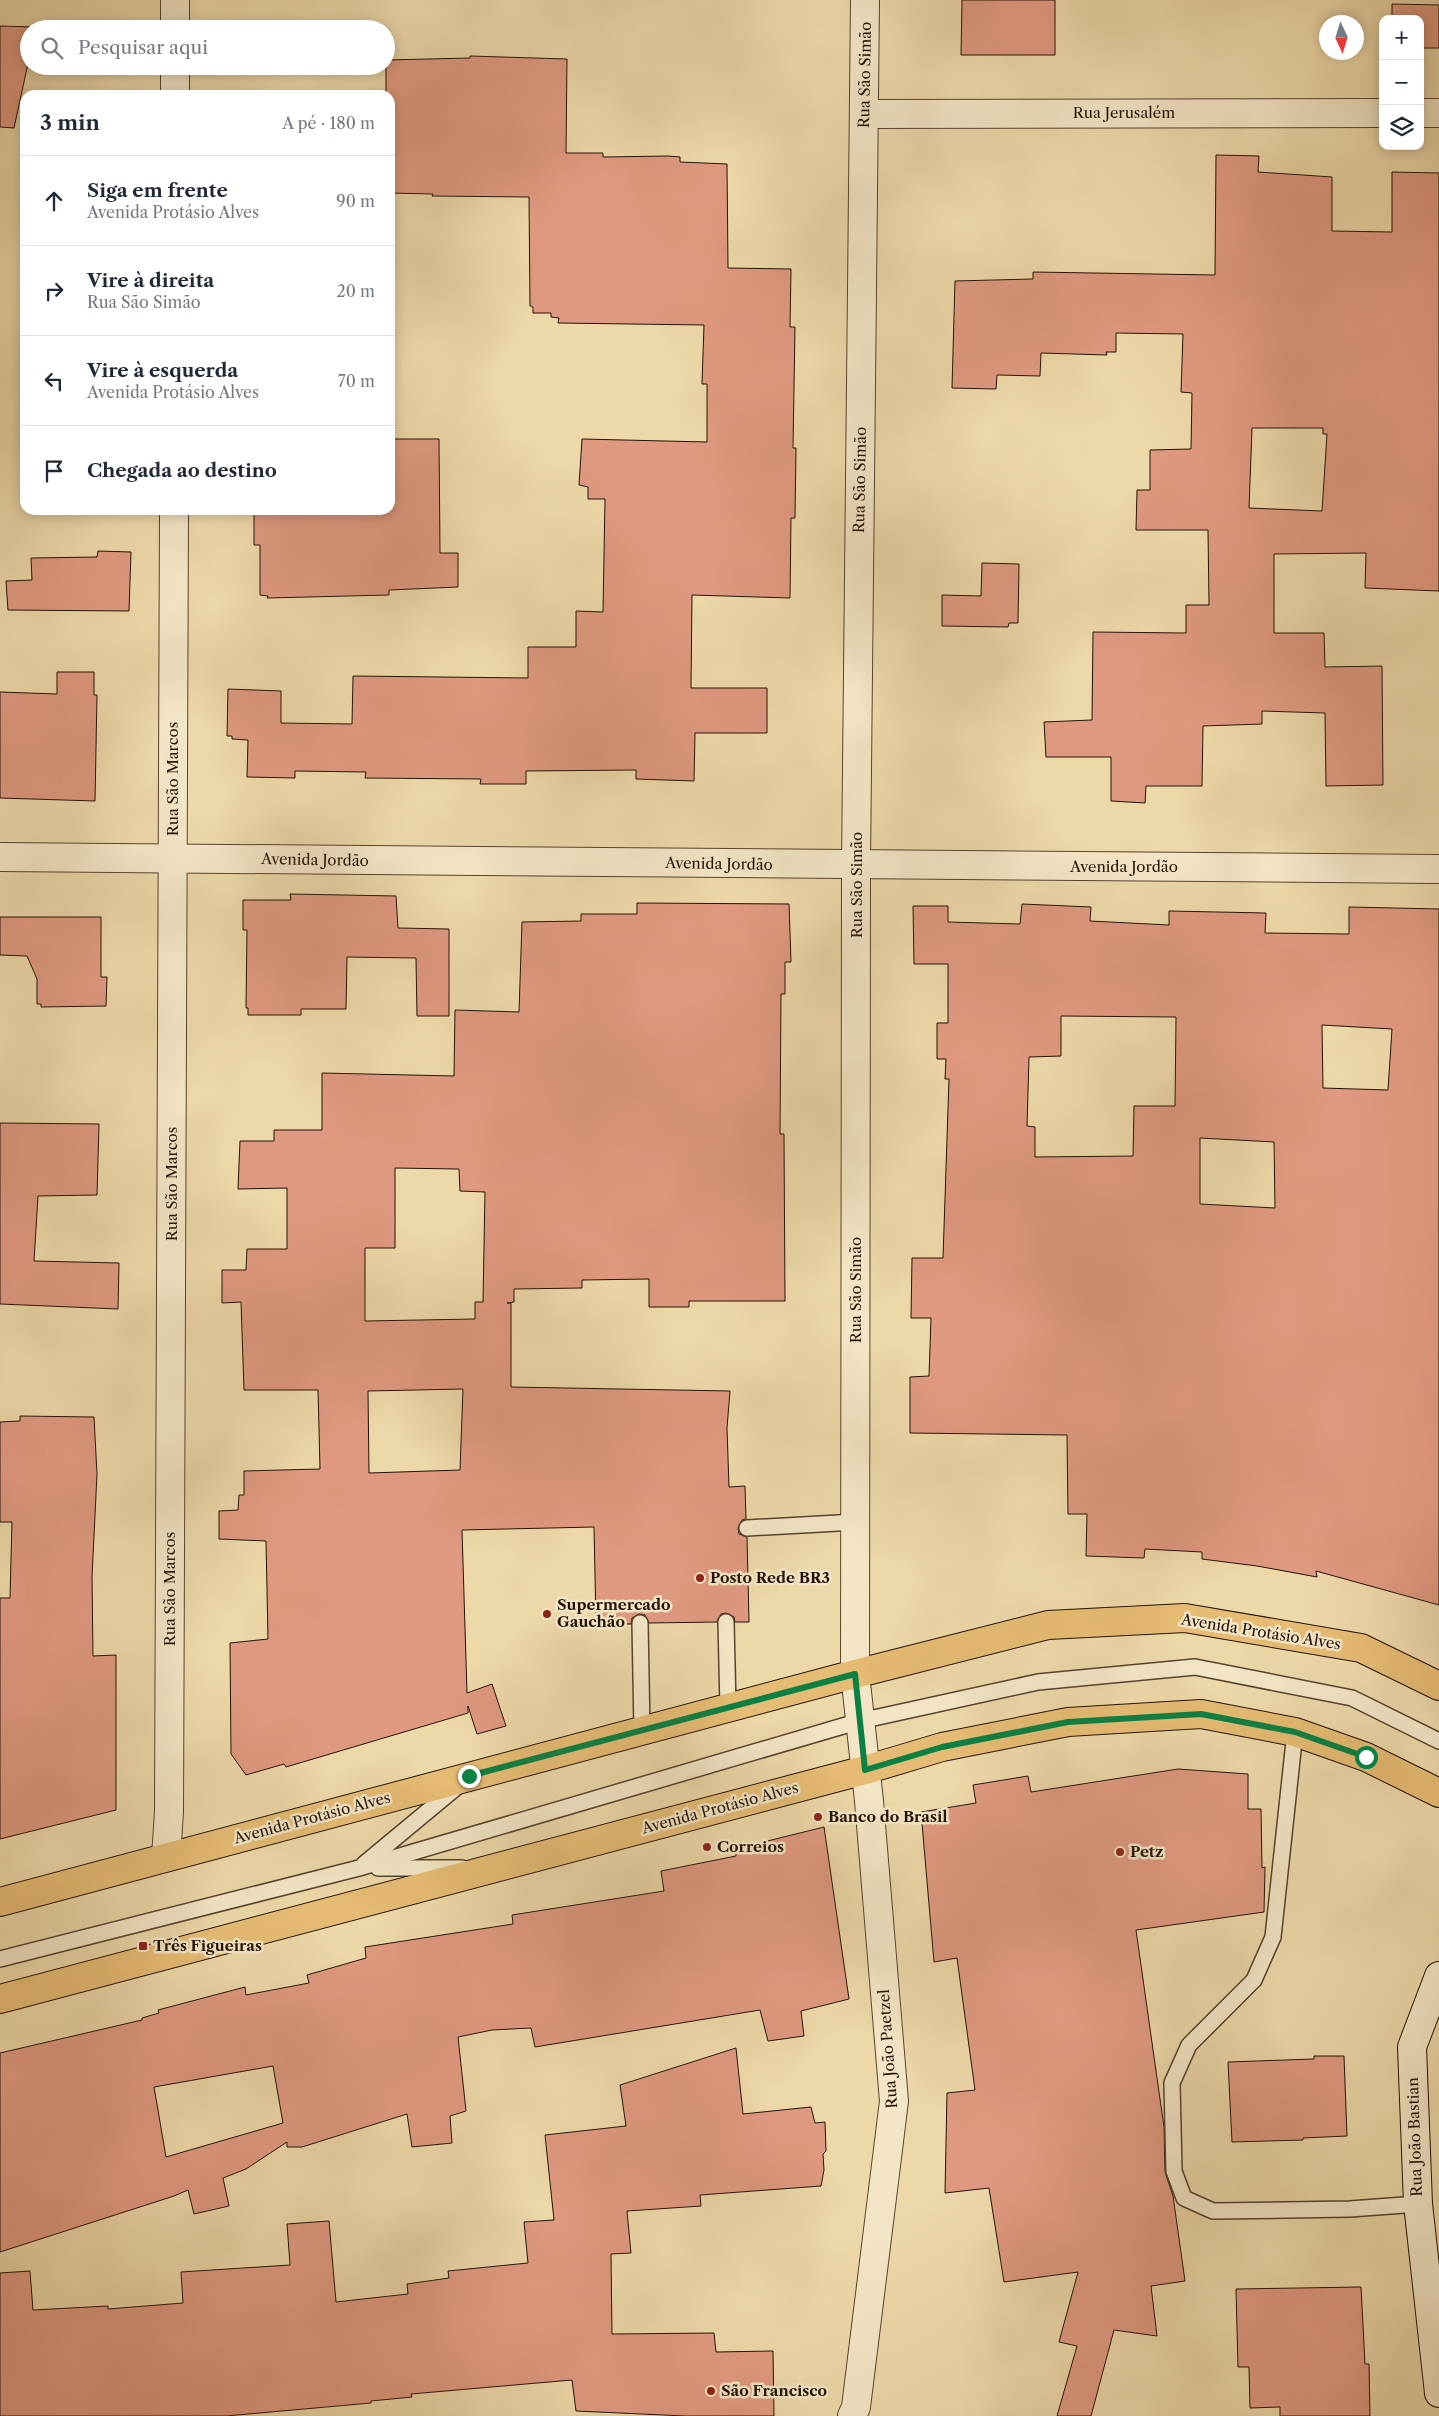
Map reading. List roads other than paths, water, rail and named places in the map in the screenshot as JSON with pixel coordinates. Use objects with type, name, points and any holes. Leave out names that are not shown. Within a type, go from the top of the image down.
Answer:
[{"type":"main road","name":"Avenida Protásio Alves","points":[[0,1902],[469,1776],[1048,1625],[1186,1618],[1361,1648],[1439,1686]]},
{"type":"main road","name":"Avenida Protásio Alves","points":[[0,1999],[865,1770],[942,1747],[1068,1722],[1201,1714],[1295,1732],[1366,1757],[1439,1793]]},
{"type":"street","points":[[175,0],[175,20]]},
{"type":"street","name":"Rua São Simão","points":[[865,0],[856,865],[855,1674],[865,1770]]},
{"type":"street","points":[[175,75],[175,90]]},
{"type":"street","name":"Rua Jerusalém","points":[[864,114],[1379,113]]},
{"type":"street","points":[[1424,113],[1439,113]]},
{"type":"street","name":"Rua São Marcos","points":[[166,1857],[169,1812],[174,515]]},
{"type":"street","name":"Avenida Jordão","points":[[0,857],[1439,868]]},
{"type":"street","name":"Rua João Paetzel","points":[[852,2416],[856,2407],[894,2101],[865,1770]]},
{"type":"street","name":"Rua João Bastian","points":[[1439,1976],[1412,2047],[1418,2204],[1439,2393]]},
{"type":"lane","points":[[747,1528],[856,1522]]},
{"type":"lane","points":[[726,1622],[728,1708]]},
{"type":"lane","points":[[640,1623],[642,1731]]},
{"type":"lane","points":[[0,1959],[359,1868],[860,1721],[1038,1682],[1194,1668],[1352,1698],[1439,1741]]},
{"type":"lane","points":[[1295,1732],[1273,1937],[1254,1980],[1189,2045],[1172,2083],[1174,2171],[1184,2198],[1213,2211],[1350,2209],[1418,2204]]},
{"type":"lane","points":[[359,1868],[469,1776]]},
{"type":"lane","points":[[359,1868],[492,1868]]},
{"type":"place","name":"Posto Rede BR3","points":[[700,1578]]},
{"type":"place","name":"Supermercado Gauchão","points":[[547,1614]]},
{"type":"place","name":"Banco do Brasil","points":[[818,1817]]},
{"type":"place","name":"Correios","points":[[707,1847]]},
{"type":"place","name":"Petz","points":[[1120,1852]]},
{"type":"place","name":"Três Figueiras","points":[[143,1946]]},
{"type":"place","name":"São Francisco","points":[[711,2391]]}]
